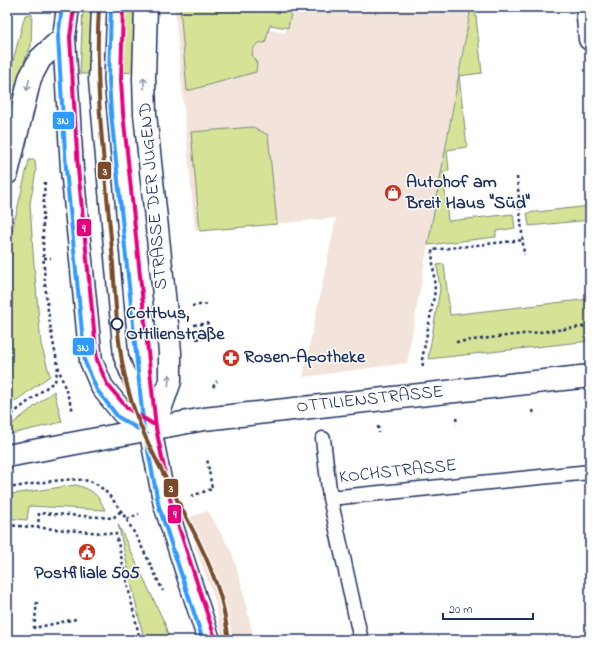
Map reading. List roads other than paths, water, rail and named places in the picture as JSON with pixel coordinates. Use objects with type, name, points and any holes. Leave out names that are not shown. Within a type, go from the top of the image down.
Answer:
[{"type":"main road","points":[[68,7],[64,37],[72,169],[91,361],[102,387],[123,413],[153,423]]},
{"type":"main road","name":"STRASSE DER JUGEND","points":[[146,7],[144,78],[145,114],[170,352],[170,381],[153,423]]},
{"type":"main road","points":[[587,7],[590,39]]},
{"type":"main road","points":[[7,173],[30,78],[40,59],[64,37]]},
{"type":"main road","name":"OTTILIENSTRASSE","points":[[153,423],[204,419],[590,376]]},
{"type":"main road","points":[[7,456],[153,423]]},
{"type":"main road","points":[[153,423],[165,505],[209,640]]},
{"type":"lane","points":[[99,7],[96,80],[121,357],[153,423]]},
{"type":"lane","points":[[117,7],[115,80],[117,113],[141,355],[153,423]]},
{"type":"lane","points":[[323,439],[330,498]]},
{"type":"lane","name":"KOCHSTRASSE","points":[[361,640],[330,498],[590,472]]},
{"type":"place","name":"Autohof am Breit Haus \"Süd\"","points":[[393,193]]},
{"type":"place","name":"Cottbus, Ottilienstraße","points":[[117,324]]},
{"type":"place","name":"Rosen-Apotheke","points":[[231,358]]},
{"type":"place","name":"Postfiliale 505","points":[[87,552]]}]
